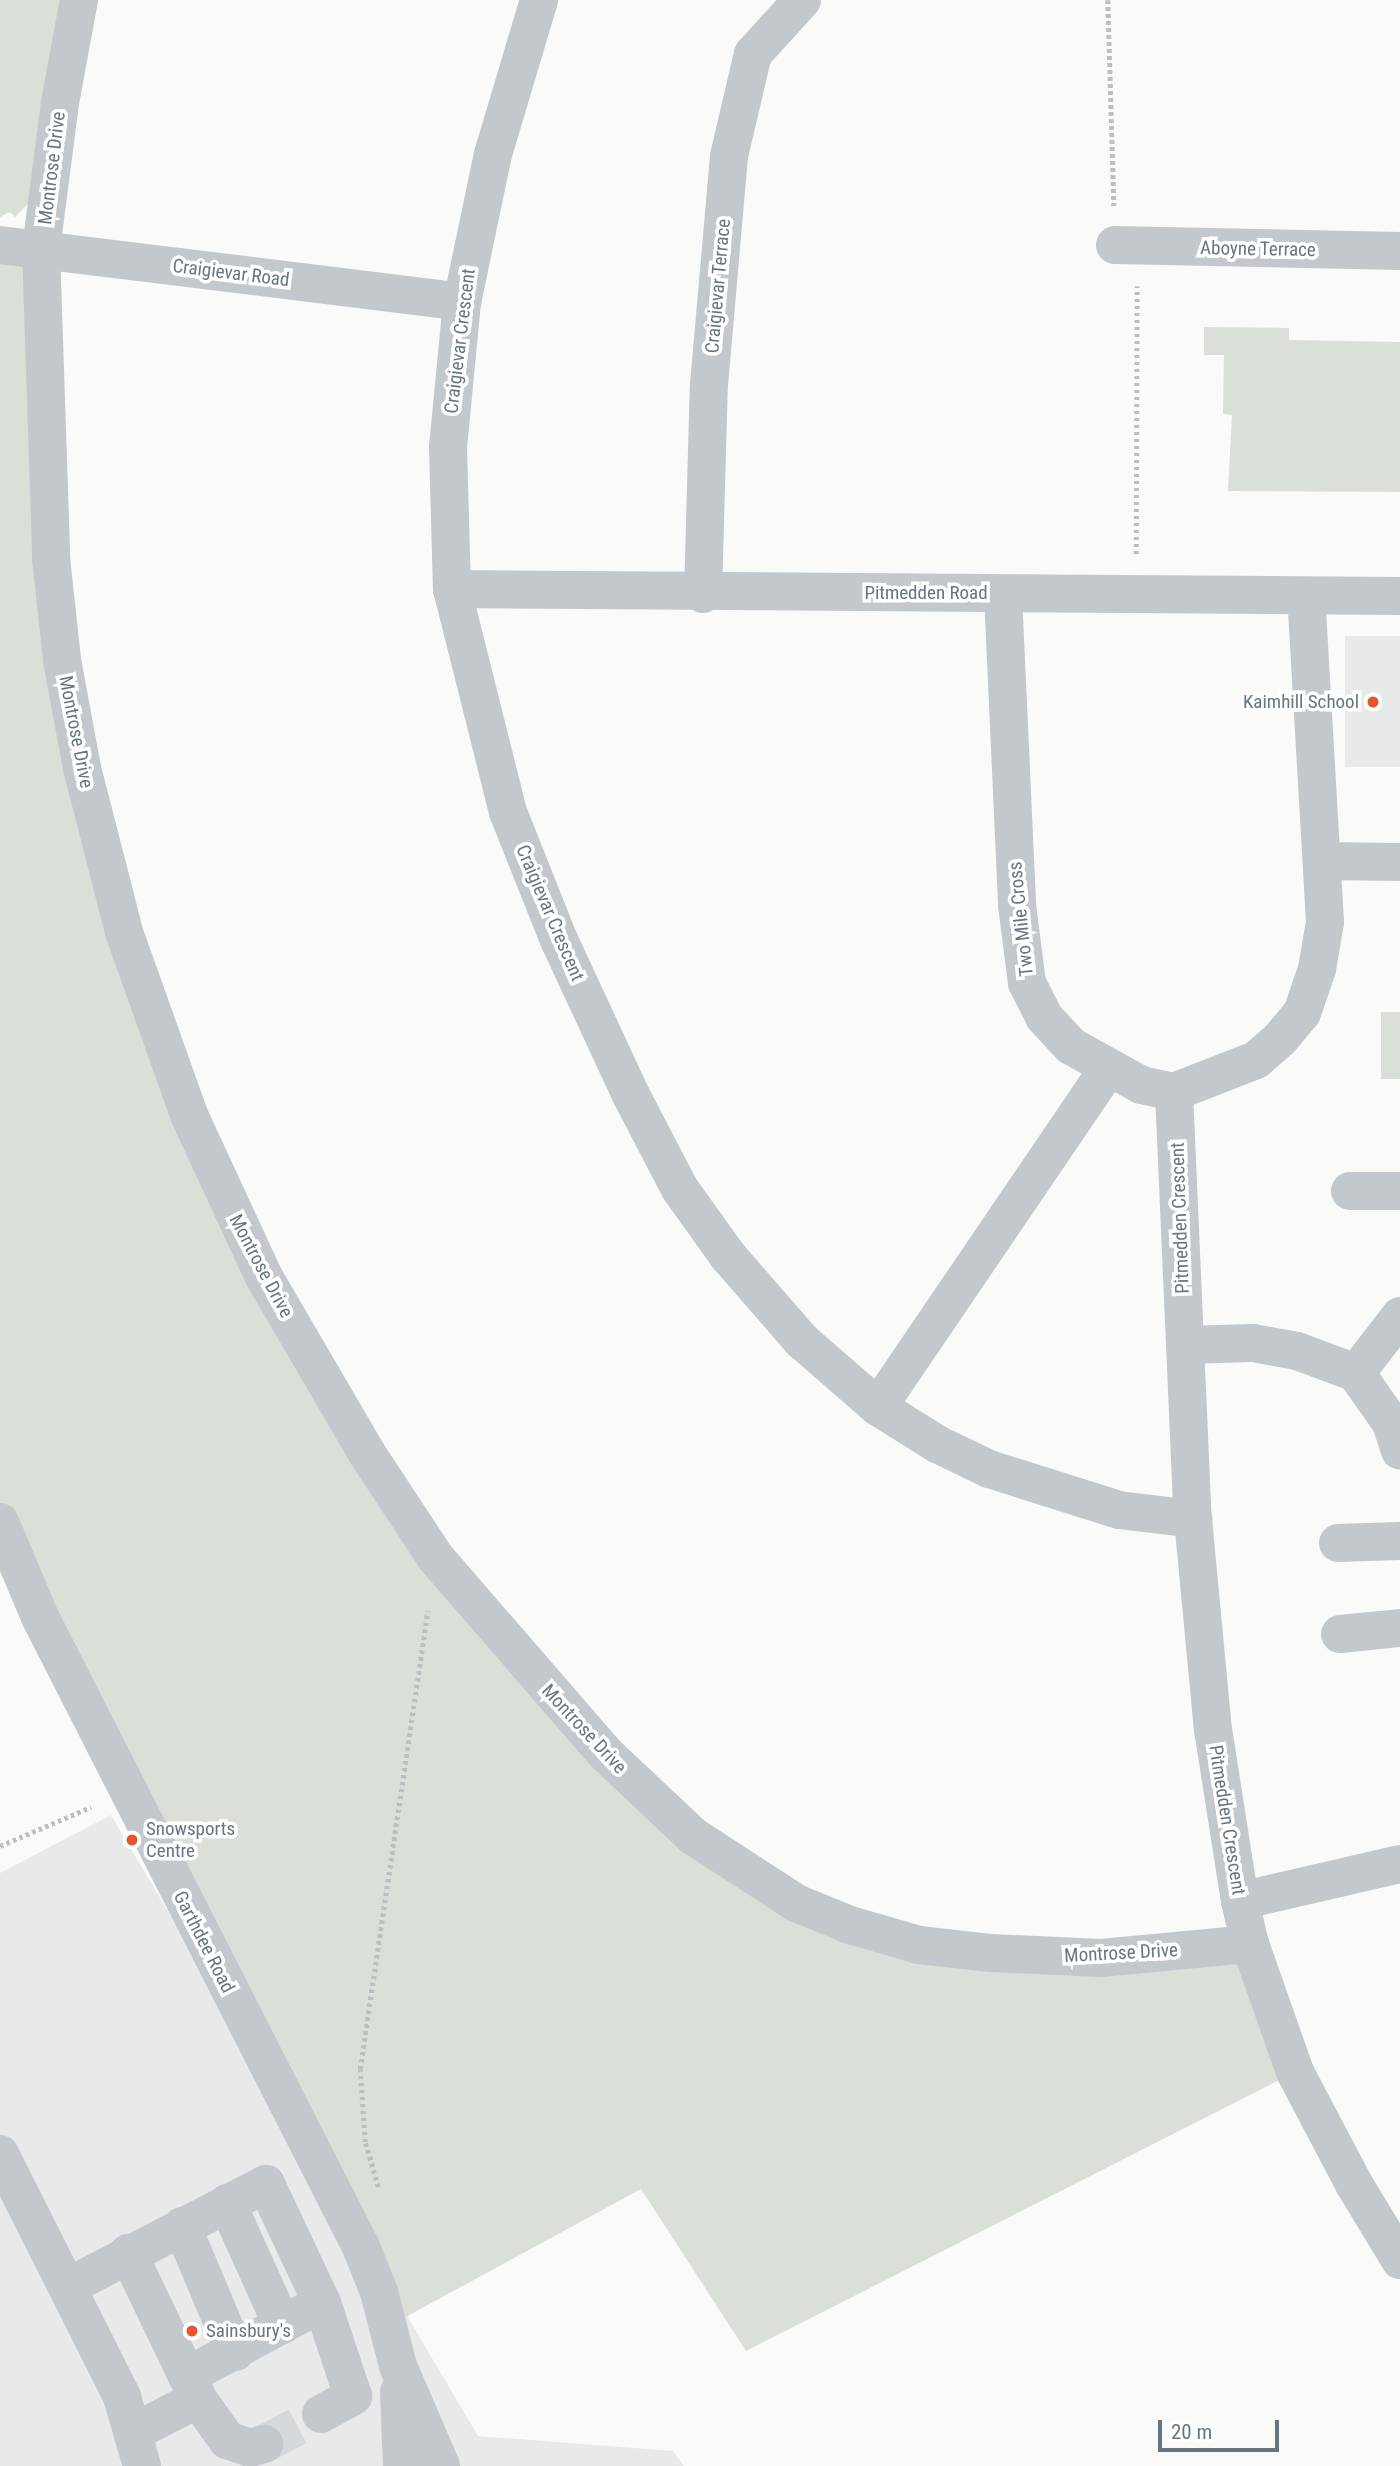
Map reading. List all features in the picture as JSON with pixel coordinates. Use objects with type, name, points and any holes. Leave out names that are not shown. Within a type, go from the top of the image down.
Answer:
[{"type":"street","name":"Montrose Drive","points":[[79,0],[60,103],[41,249],[48,505],[62,660],[82,768],[124,932],[190,1118],[264,1277],[368,1455],[436,1558],[606,1754],[693,1836],[796,1903],[850,1925],[919,1945],[992,1953],[1101,1958],[1250,1944]]},
{"type":"street","name":"Craigievar Crescent","points":[[538,0],[493,154],[461,302],[448,447],[452,589],[508,812],[631,1095],[680,1189],[728,1256],[802,1341],[878,1407],[937,1444],[1045,1490],[1119,1510],[1193,1518]]},
{"type":"street","name":"Craigievar Terrace","points":[[703,594],[709,385],[729,156],[753,54],[802,0]]},
{"type":"street","name":"Craigievar Road","points":[[0,245],[461,302]]},
{"type":"street","name":"Aboyne Terrace","points":[[1126,246],[1400,251]]},
{"type":"street","name":"Pitmedden Road","points":[[452,589],[703,594],[1400,596]]},
{"type":"street","name":"Two Mile Cross","points":[[1003,594],[1017,905],[1027,983],[1044,1017],[1071,1046],[1107,1070],[1140,1085],[1174,1092]]},
{"type":"street","points":[[1174,1092],[1256,1060],[1302,1013],[1317,969],[1325,922],[1306,597]]},
{"type":"street","points":[[1323,862],[1400,862]]},
{"type":"street","points":[[878,1407],[1107,1070]]},
{"type":"street","name":"Pitmedden Crescent","points":[[1174,1092],[1193,1518],[1213,1730],[1240,1901],[1250,1944],[1295,2072],[1354,2184],[1400,2260]]},
{"type":"street","points":[[1350,1191],[1400,1191]]},
{"type":"street","points":[[1356,1374],[1400,1316]]},
{"type":"street","points":[[1185,1345],[1253,1343],[1297,1351],[1356,1374],[1391,1423],[1400,1451]]},
{"type":"street","name":"Garthdee Road","points":[[0,1522],[40,1617],[361,2248],[379,2292],[398,2366],[442,2466]]},
{"type":"street","points":[[1338,1543],[1400,1541]]},
{"type":"street","points":[[1340,1634],[1400,1628]]},
{"type":"street","points":[[1240,1901],[1400,1864]]},
{"type":"street","points":[[0,2154],[69,2286],[122,2397],[137,2450]]},
{"type":"street","points":[[69,2286],[128,2253],[266,2184],[322,2303],[353,2396],[321,2414]]},
{"type":"street","points":[[227,2203],[282,2325]]},
{"type":"street","points":[[183,2226],[235,2352]]},
{"type":"street","points":[[128,2253],[192,2387],[227,2440],[250,2448],[264,2444]]},
{"type":"street","points":[[137,2450],[192,2387],[235,2352],[322,2303]]},
{"type":"street","name":"Garthdee Road","points":[[398,2366],[402,2466]]},
{"type":"path","points":[[1108,0],[1126,246],[1135,595]]},
{"type":"path","points":[[380,2193],[365,2142],[360,2069],[436,1558]]},
{"type":"path","points":[[0,1846],[128,1791]]},
{"type":"shaded area","points":[[0,0],[63,0],[30,202],[15,217],[10,212],[0,217]]},
{"type":"shaded area","points":[[0,245],[41,249],[47,478],[124,932],[368,1455],[693,1836],[919,1945],[1250,1944],[1295,2072],[746,2351],[641,2189],[389,2326],[0,1522]]},
{"type":"shaded area","points":[[1204,327],[1289,328],[1289,340],[1400,342],[1400,492],[1228,491],[1232,415],[1223,414],[1224,355],[1204,355]]},
{"type":"shaded area","name":"Kaimhill School","points":[[1345,636],[1400,636],[1400,767],[1345,767]]},
{"type":"shaded area","points":[[1381,1012],[1400,1012],[1400,1079],[1381,1079]]},
{"type":"shaded area","points":[[111,1815],[478,2436],[673,2451],[684,2466],[0,2466],[0,1873]]},
{"type":"tunnel","points":[[264,2444],[321,2414]]},
{"type":"place","name":"Kaimhill School","points":[[1373,702]]},
{"type":"place","name":"Snowsports Centre","points":[[132,1840]]},
{"type":"place","name":"Sainsbury's","points":[[192,2331]]}]
